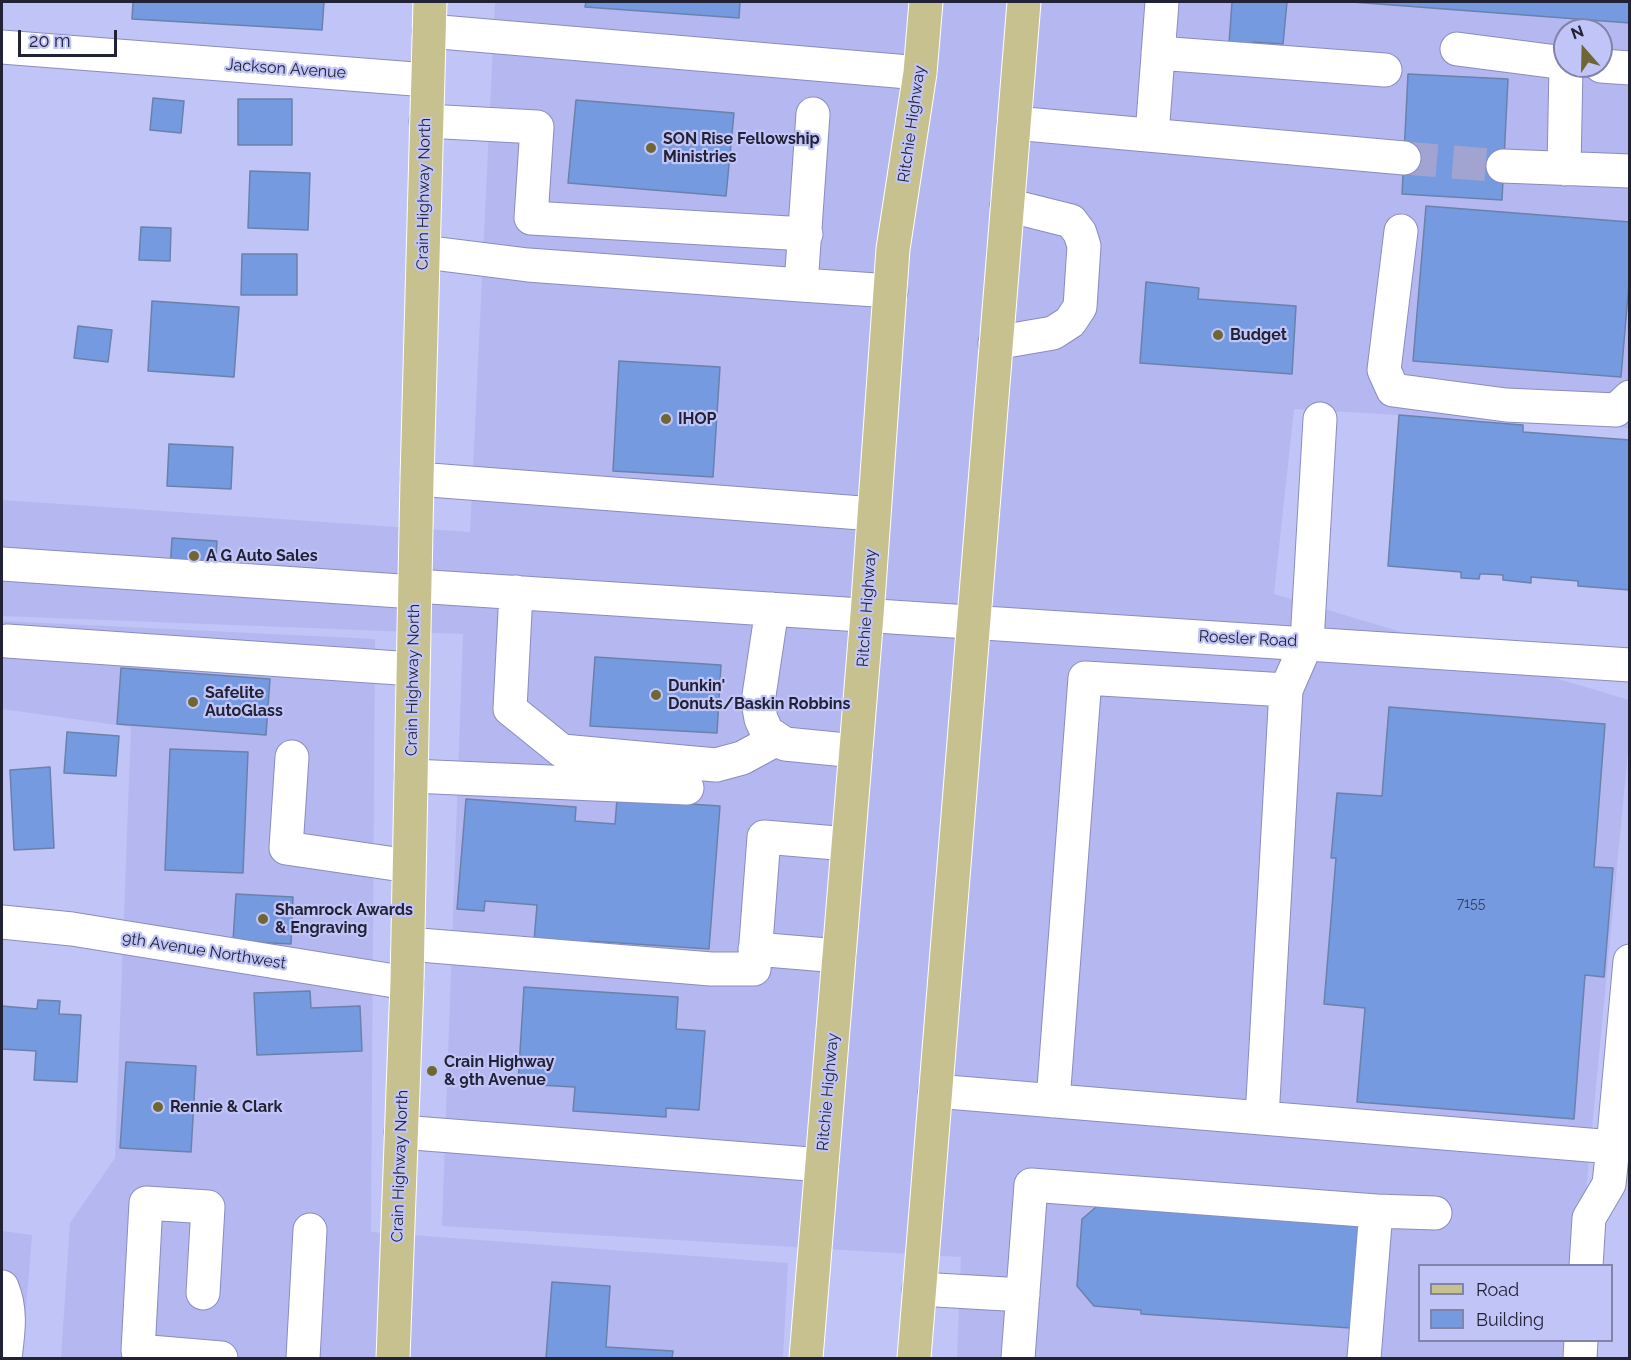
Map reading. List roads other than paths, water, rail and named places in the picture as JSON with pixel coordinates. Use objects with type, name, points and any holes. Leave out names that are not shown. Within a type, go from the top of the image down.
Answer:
[{"type":"main road","name":"Ritchie Highway","points":[[806,1359],[867,615],[893,249],[920,73],[926,2]]},
{"type":"main road","points":[[914,1359],[1024,2]]},
{"type":"main road","name":"Crain Highway North","points":[[393,1359],[407,983],[429,16]]},
{"type":"street","points":[[1152,135],[1162,2]]},
{"type":"street","points":[[429,16],[920,73]]},
{"type":"street","name":"Jackson Avenue","points":[[2,47],[427,80]]},
{"type":"street","points":[[1457,49],[1553,62]]},
{"type":"street","points":[[1158,53],[1385,70]]},
{"type":"street","points":[[1613,67],[1629,68]]},
{"type":"street","points":[[1564,169],[1566,78]]},
{"type":"street","points":[[801,285],[813,114]]},
{"type":"street","points":[[426,121],[537,127],[528,265]]},
{"type":"street","points":[[1014,123],[1404,158]]},
{"type":"street","points":[[1503,166],[1629,171]]},
{"type":"street","points":[[995,344],[1053,333],[1070,322],[1080,307],[1084,246],[1080,233],[1071,221],[1007,205]]},
{"type":"street","points":[[531,218],[806,234]]},
{"type":"street","points":[[1401,231],[1384,370],[1393,390],[1506,405],[1616,410],[1629,398]]},
{"type":"street","points":[[424,252],[528,265],[891,291]]},
{"type":"street","points":[[1262,1118],[1286,690],[1307,642],[1320,419]]},
{"type":"street","points":[[417,479],[874,514]]},
{"type":"street","name":"Roesler Road","points":[[2,564],[415,589],[516,592],[1307,642],[1629,665]]},
{"type":"street","points":[[516,592],[510,709],[561,750],[716,765],[742,758],[777,739]]},
{"type":"street","points":[[772,609],[758,702],[761,719],[767,732],[785,744],[856,751]]},
{"type":"street","points":[[7,641],[413,669]]},
{"type":"street","points":[[1053,1101],[1085,678],[1286,690]]},
{"type":"street","points":[[292,758],[286,848],[409,866]]},
{"type":"street","points":[[411,776],[687,788]]},
{"type":"street","points":[[408,944],[711,969],[754,969],[764,837],[849,844]]},
{"type":"street","name":"9th Avenue Northwest","points":[[2,922],[72,929],[407,983]]},
{"type":"street","points":[[755,950],[839,956]]},
{"type":"street","points":[[1586,1264],[1589,1218],[1609,1185],[1625,1070],[1629,961]]},
{"type":"street","points":[[935,1091],[1613,1147]]},
{"type":"street","points":[[401,1132],[822,1165]]},
{"type":"street","points":[[1018,1359],[1032,1185],[1376,1211],[1435,1213]]},
{"type":"street","points":[[203,1293],[208,1207],[146,1203],[138,1351],[221,1359]]},
{"type":"street","points":[[1364,1359],[1376,1211]]},
{"type":"street","points":[[303,1359],[310,1230]]},
{"type":"street","points":[[2,1287],[7,1300],[10,1322],[5,1359]]},
{"type":"street","points":[[919,1289],[1023,1295]]},
{"type":"street","points":[[1580,1359],[1581,1342]]},
{"type":"tunnel","points":[[1404,158],[1503,166]]},
{"type":"place","name":"SON Rise Fellowship Ministries","points":[[651,148]]},
{"type":"place","name":"Budget","points":[[1218,335]]},
{"type":"place","name":"IHOP","points":[[666,419]]},
{"type":"place","name":"A G Auto Sales","points":[[194,556]]},
{"type":"place","name":"Dunkin' Donuts/Baskin Robbins","points":[[656,695]]},
{"type":"place","name":"Safelite AutoGlass","points":[[193,702]]},
{"type":"place","name":"Shamrock Awards & Engraving","points":[[263,919]]},
{"type":"place","name":"Crain Highway & 9th Avenue","points":[[432,1071]]},
{"type":"place","name":"Rennie & Clark","points":[[158,1107]]}]
